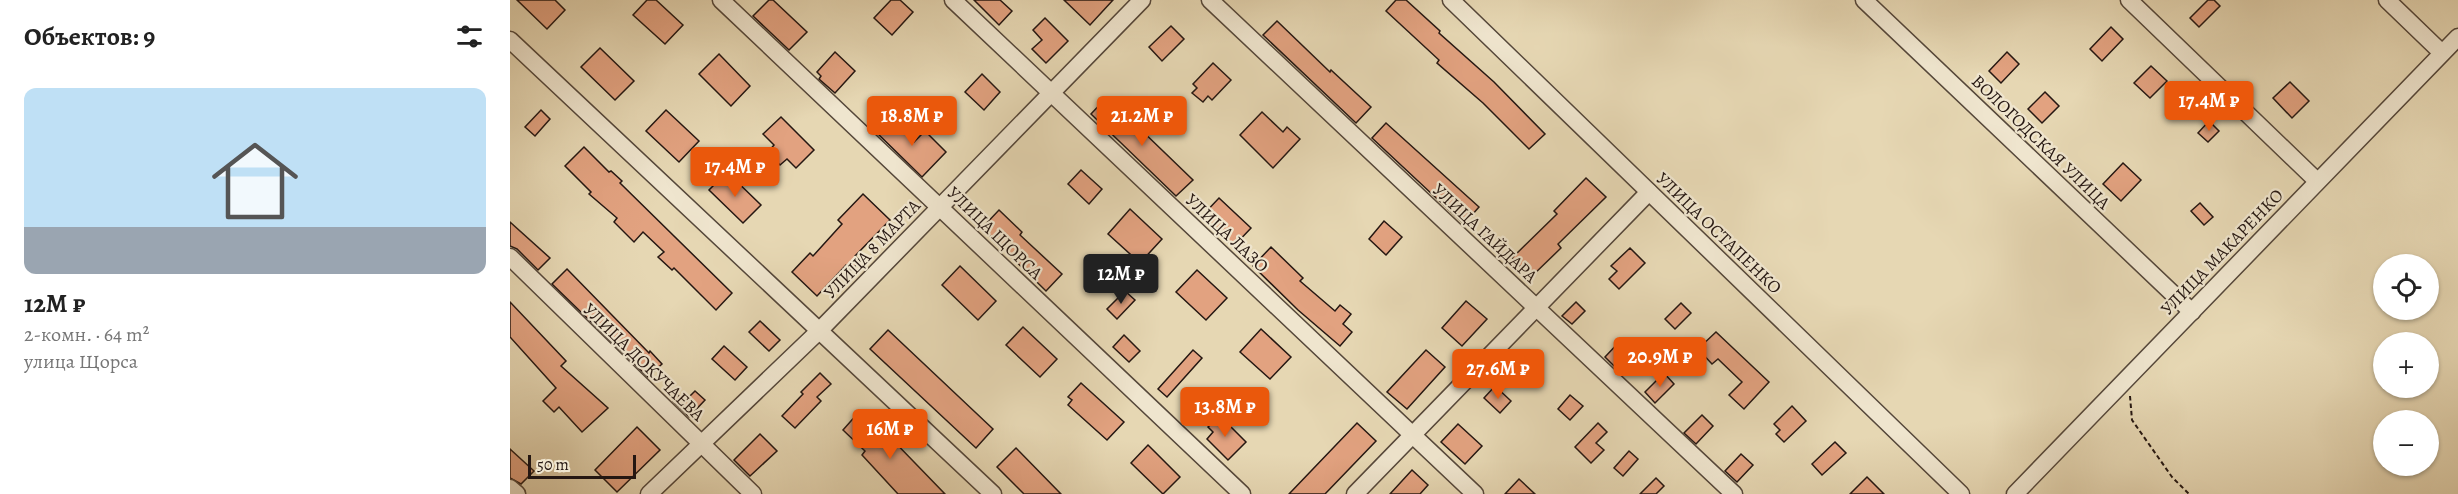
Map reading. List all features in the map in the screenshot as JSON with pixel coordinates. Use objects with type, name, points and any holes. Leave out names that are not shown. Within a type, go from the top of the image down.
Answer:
[{"type":"street","name":"УЛИЦА ЩОРСА","points":[[721,0],[1242,494]]},
{"type":"street","name":"УЛИЦА ЛАЗО","points":[[953,0],[1475,494]]},
{"type":"street","name":"УЛИЦА 8 МАРТА","points":[[649,494],[819,331],[1142,0]]},
{"type":"street","name":"УЛИЦА ГАЙДАРА","points":[[1210,0],[1734,494]]},
{"type":"street","name":"УЛИЦА ОСТАПЕНКО","points":[[1450,0],[1961,494]]},
{"type":"street","name":"ВОЛОГОДСКАЯ УЛИЦА","points":[[1864,0],[2192,312]]},
{"type":"street","points":[[2129,0],[2317,182]]},
{"type":"street","points":[[2387,0],[2442,53]]},
{"type":"street","name":"УЛИЦА МАКАРЕНКО","points":[[2015,494],[2458,37]]},
{"type":"street","points":[[510,40],[993,494]]},
{"type":"street","points":[[1355,494],[1649,192]]},
{"type":"street","name":"УЛИЦА ДОКУЧАЕВА","points":[[510,257],[753,494]]},
{"type":"street","points":[[510,488],[517,494]]},
{"type":"path","points":[[2128,377],[2132,420],[2172,477],[2189,494]]},
{"type":"building","points":[[517,0],[555,0],[565,10],[547,29]]},
{"type":"building","points":[[647,0],[656,0],[683,25],[665,44],[633,15]]},
{"type":"building","points":[[769,0],[773,0],[807,32],[789,50],[753,16]]},
{"type":"building","points":[[891,0],[900,0],[913,12],[892,35],[874,18]]},
{"type":"building","points":[[974,0],[1000,0],[1012,11],[999,25]]},
{"type":"building","points":[[1064,0],[1113,0],[1090,25]]},
{"type":"building","points":[[1396,0],[1406,0],[1494,82],[1545,134],[1529,149],[1483,103],[1437,63],[1439,60],[1386,11]]},
{"type":"building","points":[[2208,0],[2214,0],[2220,6],[2199,27],[2190,18]]},
{"type":"building","points":[[1045,18],[1068,41],[1046,63],[1032,49],[1042,40],[1033,30]]},
{"type":"building","points":[[1277,21],[1330,72],[1331,70],[1371,107],[1356,123],[1263,35]]},
{"type":"building","points":[[1171,26],[1184,39],[1162,61],[1149,47]]},
{"type":"building","points":[[2111,27],[2123,39],[2102,61],[2090,49]]},
{"type":"building","points":[[600,48],[634,81],[615,100],[581,67]]},
{"type":"building","points":[[835,52],[855,71],[835,93],[819,79],[821,76],[817,72]]},
{"type":"building","points":[[2007,52],[2019,64],[2001,83],[1989,71]]},
{"type":"building","points":[[719,54],[750,86],[731,106],[699,74]]},
{"type":"building","points":[[1213,63],[1231,80],[1212,100],[1208,96],[1203,102],[1192,93],[1197,88],[1193,84]]},
{"type":"building","points":[[2151,66],[2167,81],[2150,98],[2134,83]]},
{"type":"building","points":[[982,74],[1000,92],[984,110],[965,92]]},
{"type":"building","points":[[2290,82],[2309,101],[2292,118],[2273,98]]},
{"type":"building","points":[[2045,92],[2059,106],[2042,123],[2028,109]]},
{"type":"building","points":[[1107,97],[1193,180],[1176,196],[1091,114]]},
{"type":"building","points":[[541,110],[550,119],[535,136],[525,127]]},
{"type":"building","points":[[666,110],[699,141],[679,162],[646,131]]},
{"type":"building","points":[[1262,112],[1283,132],[1287,127],[1300,139],[1273,168],[1240,135]]},
{"type":"building","points":[[781,117],[814,150],[796,168],[787,159],[780,165],[768,152],[774,145],[763,134]]},
{"type":"building","points":[[889,117],[914,142],[925,131],[946,152],[922,177],[875,131]]},
{"type":"building","points":[[2209,121],[2219,131],[2208,142],[2198,133]]},
{"type":"building","points":[[1386,123],[1479,207],[1464,224],[1372,138]]},
{"type":"building","points":[[584,147],[609,172],[611,171],[622,181],[620,183],[732,293],[716,310],[674,268],[672,270],[658,257],[664,252],[643,232],[634,242],[614,222],[617,218],[589,194],[591,192],[565,166]]},
{"type":"building","points":[[2123,163],[2141,180],[2121,201],[2103,184]]},
{"type":"building","points":[[1081,170],[1102,189],[1089,204],[1068,184]]},
{"type":"building","points":[[727,172],[761,205],[743,223],[709,190]]},
{"type":"building","points":[[1586,178],[1606,197],[1558,244],[1561,248],[1531,277],[1512,258],[1557,214],[1554,211]]},
{"type":"building","points":[[863,194],[890,220],[855,256],[860,261],[851,270],[846,265],[817,296],[792,272],[810,253],[813,256],[842,224],[838,220]]},
{"type":"building","points":[[1219,198],[1251,228],[1233,247],[1201,217]]},
{"type":"building","points":[[2200,203],[2213,217],[2204,225],[2191,211]]},
{"type":"building","points":[[1130,209],[1162,239],[1140,263],[1108,234]]},
{"type":"building","points":[[999,210],[1022,232],[1020,235],[1062,274],[1046,291],[982,228]]},
{"type":"building","points":[[1384,221],[1402,237],[1386,255],[1369,239]]},
{"type":"building","points":[[510,222],[550,258],[538,270],[517,249],[510,246]]},
{"type":"building","points":[[1271,247],[1303,278],[1300,281],[1335,311],[1340,305],[1351,314],[1343,324],[1352,332],[1340,346],[1298,310],[1253,266]]},
{"type":"building","points":[[1630,248],[1645,263],[1619,289],[1609,279],[1617,271],[1611,266]]},
{"type":"building","points":[[960,266],[996,301],[978,320],[942,285]]},
{"type":"building","points":[[567,269],[662,364],[648,377],[552,284]]},
{"type":"building","points":[[1197,270],[1227,298],[1206,320],[1176,292]]},
{"type":"building","points":[[1125,291],[1135,300],[1117,319],[1107,309]]},
{"type":"building","points":[[1466,301],[1487,319],[1462,346],[1442,328]]},
{"type":"building","points":[[510,302],[566,361],[561,366],[608,408],[582,432],[559,407],[554,412],[543,401],[556,388],[510,337]]},
{"type":"building","points":[[1576,302],[1585,311],[1572,324],[1562,316]]},
{"type":"building","points":[[1681,303],[1691,313],[1675,329],[1665,319]]},
{"type":"building","points":[[760,321],[780,340],[769,351],[749,332]]},
{"type":"building","points":[[1023,327],[1057,359],[1040,377],[1006,345]]},
{"type":"building","points":[[1261,329],[1291,357],[1270,379],[1240,352]]},
{"type":"building","points":[[888,330],[993,429],[976,448],[870,349]]},
{"type":"building","points":[[1716,332],[1769,382],[1744,409],[1729,395],[1742,382],[1718,359],[1712,364],[1698,349]]},
{"type":"building","points":[[1124,335],[1140,351],[1129,362],[1113,347]]},
{"type":"building","points":[[1621,340],[1631,349],[1615,367],[1605,357]]},
{"type":"building","points":[[724,346],[747,367],[735,380],[712,359]]},
{"type":"building","points":[[1193,350],[1202,358],[1167,397],[1158,389]]},
{"type":"building","points":[[1426,350],[1445,367],[1407,409],[1387,392]]},
{"type":"building","points":[[1528,351],[1543,367],[1528,382],[1512,366]]},
{"type":"building","points":[[820,373],[831,384],[817,397],[821,401],[795,428],[782,416]]},
{"type":"building","points":[[1664,373],[1674,384],[1655,403],[1645,392]]},
{"type":"building","points":[[1081,383],[1124,422],[1107,440],[1068,405],[1072,400],[1068,397]]},
{"type":"building","points":[[1495,386],[1511,401],[1500,413],[1484,398]]},
{"type":"building","points":[[695,391],[705,400],[689,417],[673,401],[678,395],[684,402]]},
{"type":"building","points":[[1570,395],[1583,406],[1570,420],[1558,409]]},
{"type":"building","points":[[1792,406],[1806,421],[1784,442],[1776,434],[1780,430],[1774,424]]},
{"type":"building","points":[[858,413],[881,436],[885,432],[945,494],[898,494],[862,455],[865,451],[843,430]]},
{"type":"building","points":[[1702,415],[1713,426],[1696,444],[1684,433]]},
{"type":"building","points":[[1220,416],[1246,442],[1228,460],[1207,439],[1213,432],[1208,427]]},
{"type":"building","points":[[1357,423],[1376,441],[1325,494],[1289,494]]},
{"type":"building","points":[[1598,423],[1607,432],[1596,443],[1604,450],[1591,463],[1575,447]]},
{"type":"building","points":[[1458,424],[1482,446],[1465,464],[1441,442]]},
{"type":"building","points":[[637,427],[660,450],[617,492],[595,470]]},
{"type":"building","points":[[760,434],[777,451],[750,476],[734,460]]},
{"type":"building","points":[[1835,442],[1846,453],[1822,475],[1812,464]]},
{"type":"building","points":[[1148,445],[1180,477],[1163,494],[1131,463]]},
{"type":"building","points":[[1016,448],[1061,494],[1024,494],[997,467]]},
{"type":"building","points":[[510,449],[534,471],[521,484],[510,478]]},
{"type":"building","points":[[1629,451],[1638,459],[1623,476],[1614,468]]},
{"type":"building","points":[[1741,454],[1753,465],[1737,482],[1725,471]]},
{"type":"building","points":[[1412,470],[1428,485],[1420,494],[1390,494]]},
{"type":"building","points":[[1867,477],[1884,494],[1850,494]]},
{"type":"building","points":[[1656,478],[1664,486],[1656,494],[1640,494]]},
{"type":"building","points":[[1519,479],[1535,494],[1505,494]]}]
